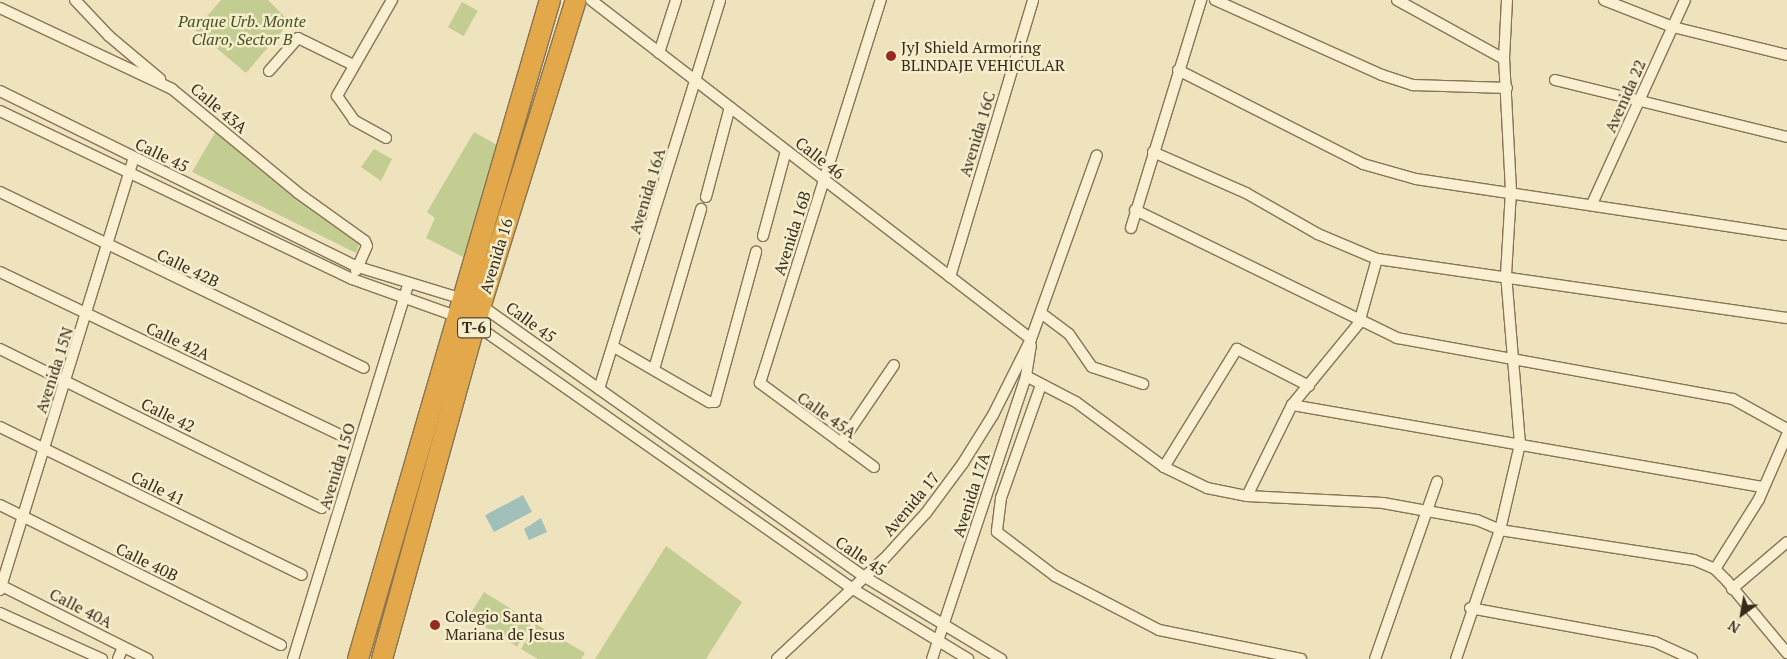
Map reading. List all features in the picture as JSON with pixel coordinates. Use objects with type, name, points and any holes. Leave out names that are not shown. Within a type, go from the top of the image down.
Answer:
[{"type":"highway","name":"Avenida 16","points":[[358,659],[550,0]]},
{"type":"highway","name":"Avenida 16","points":[[382,659],[478,314],[576,0]]},
{"type":"street","points":[[75,0],[109,36],[172,89]]},
{"type":"street","points":[[386,138],[354,120],[342,108],[338,92],[392,0]]},
{"type":"street","name":"Calle 46","points":[[591,0],[1031,339]]},
{"type":"street","points":[[659,52],[676,0]]},
{"type":"street","name":"Avenida 16A","points":[[599,389],[697,82],[720,0]]},
{"type":"street","name":"Avenida 16B","points":[[763,388],[762,378],[881,0]]},
{"type":"street","name":"Avenida 16C","points":[[950,277],[1033,0]]},
{"type":"street","points":[[1131,228],[1201,0]]},
{"type":"street","points":[[1215,0],[1382,76],[1413,85],[1507,88]]},
{"type":"street","points":[[1397,0],[1504,59]]},
{"type":"street","points":[[1456,659],[1470,608],[1500,530],[1520,444],[1511,357],[1506,275],[1511,192],[1504,59],[1507,0]]},
{"type":"street","points":[[1604,0],[1673,26],[1787,55]]},
{"type":"street","name":"Avenida 22","points":[[1592,204],[1685,0]]},
{"type":"street","name":"Calle 43A","points":[[0,8],[172,89],[298,193],[365,240],[367,246],[352,279]]},
{"type":"street","points":[[268,71],[298,38],[353,66]]},
{"type":"street","points":[[1178,70],[1363,164],[1416,178],[1787,235]]},
{"type":"street","points":[[1555,80],[1787,137]]},
{"type":"street","name":"Calle 45","points":[[0,91],[358,267],[410,283],[459,307],[478,314],[599,389],[865,578],[1001,659]]},
{"type":"street","points":[[706,197],[730,107]]},
{"type":"street","name":"Calle 45","points":[[0,111],[352,279],[404,298],[459,307],[478,314],[853,588],[968,659]]},
{"type":"street","points":[[763,236],[786,151]]},
{"type":"street","points":[[1153,152],[1246,193],[1318,234],[1377,259],[1506,275],[1787,318]]},
{"type":"street","points":[[1031,339],[1097,155]]},
{"type":"street","name":"Avenida 15N","points":[[0,586],[67,382],[134,158]]},
{"type":"street","name":"Calle 42B","points":[[0,192],[108,246],[364,368]]},
{"type":"street","points":[[654,369],[701,209]]},
{"type":"street","points":[[1136,210],[1359,323],[1397,338],[1511,357],[1733,399],[1787,429]]},
{"type":"street","points":[[614,346],[709,402],[716,402],[756,252]]},
{"type":"street","points":[[1247,496],[1292,405],[1359,323],[1377,259]]},
{"type":"street","name":"Calle 42A","points":[[0,272],[344,437]]},
{"type":"street","name":"Avenida 15O","points":[[293,659],[410,283]]},
{"type":"street","points":[[1041,313],[1069,334],[1092,367],[1143,384]]},
{"type":"street","name":"Avenida 17A","points":[[932,659],[1026,376],[1031,339]]},
{"type":"street","name":"Avenida 17","points":[[777,659],[865,578],[926,513],[963,463],[993,415],[1031,339]]},
{"type":"street","name":"Calle 42","points":[[0,349],[322,508]]},
{"type":"street","points":[[1164,467],[1237,349],[1309,386]]},
{"type":"street","points":[[841,443],[894,365]]},
{"type":"street","points":[[1026,376],[1076,402],[1164,467],[1207,488],[1247,496],[1346,498],[1477,520],[1500,530],[1694,560],[1715,569],[1787,653]]},
{"type":"street","points":[[1041,385],[1001,498],[997,532],[1055,576],[1159,630],[1301,659]]},
{"type":"street","name":"Calle 45A","points":[[763,388],[874,467]]},
{"type":"street","points":[[1292,405],[1763,487]]},
{"type":"street","name":"Calle 41","points":[[0,427],[302,575]]},
{"type":"street","points":[[1715,569],[1763,487],[1787,434]]},
{"type":"street","points":[[1375,659],[1428,513],[1437,482]]},
{"type":"street","name":"Calle 40B","points":[[0,506],[281,645]]},
{"type":"street","points":[[1732,589],[1787,542]]},
{"type":"street","name":"Calle 40A","points":[[0,586],[148,659]]},
{"type":"street","points":[[1470,608],[1656,642],[1692,659]]},
{"type":"street","points":[[0,613],[102,659]]},
{"type":"street","points":[[118,659],[124,646]]},
{"type":"green space","name":"Parque Urb. Monte Claro, Sector B","points":[[221,0],[268,0],[290,22],[246,73],[195,30]]},
{"type":"green space","points":[[462,2],[478,11],[464,36],[448,27]]},
{"type":"green space","points":[[216,131],[360,242],[356,253],[192,172]]},
{"type":"green space","points":[[474,132],[504,149],[469,260],[426,238],[435,218],[427,212]]},
{"type":"green space","points":[[374,149],[392,159],[381,181],[361,167]]},
{"type":"green space","points":[[666,546],[742,602],[706,659],[595,659]]},
{"type":"green space","points":[[484,592],[532,622],[517,647],[469,617]]},
{"type":"green space","points":[[536,624],[585,653],[581,659],[538,659],[521,649]]},
{"type":"water","points":[[523,495],[532,512],[494,532],[485,515]]},
{"type":"water","points":[[541,518],[547,532],[529,540],[524,529]]},
{"type":"place","name":"JyJ Shield Armoring BLINDAJE VEHICULAR","points":[[891,56]]},
{"type":"place","name":"Colegio Santa Mariana de Jesus","points":[[435,625]]}]
